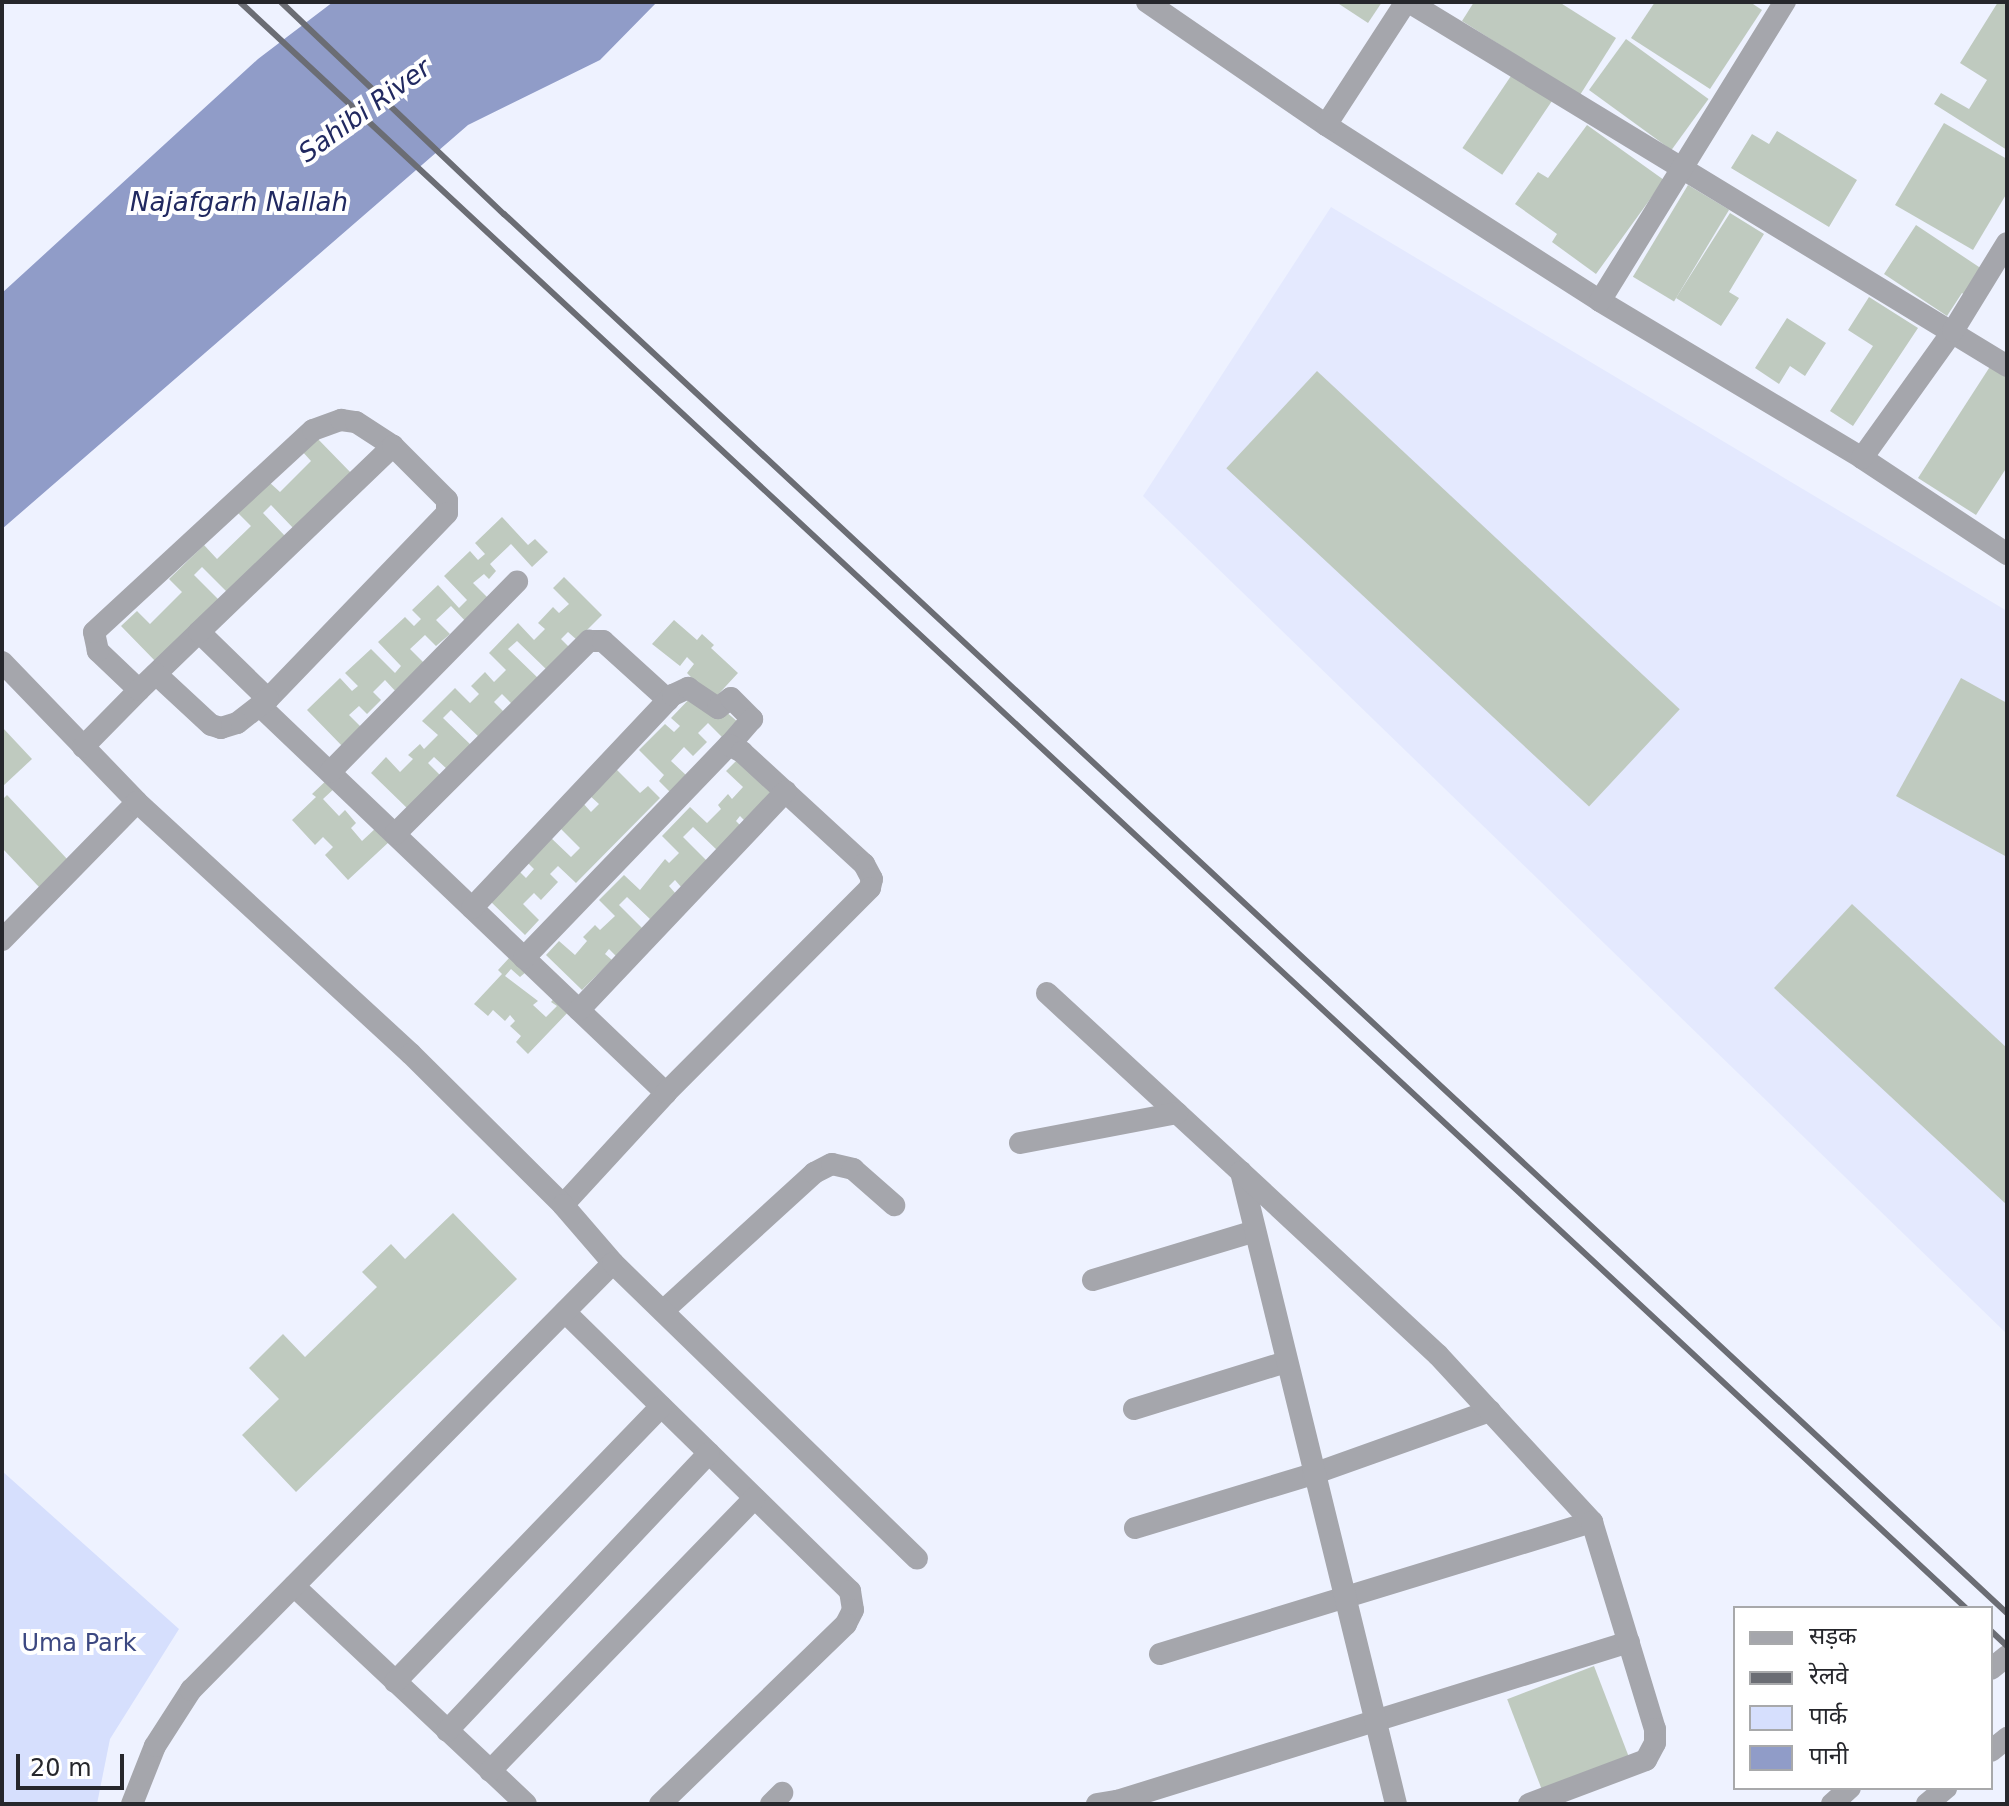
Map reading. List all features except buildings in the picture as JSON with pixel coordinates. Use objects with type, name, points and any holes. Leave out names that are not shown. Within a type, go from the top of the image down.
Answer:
[{"type":"street","points":[[1147,2],[1171,8],[1326,125],[1600,301],[1862,458],[2007,554]]},
{"type":"street","points":[[1326,125],[1407,2],[2007,366]]},
{"type":"street","points":[[1600,301],[1785,2]]},
{"type":"street","points":[[1862,458],[1953,331],[2007,243]]},
{"type":"street","points":[[139,690],[98,651],[94,632],[313,430],[341,420],[356,422],[393,446],[447,500],[447,513],[264,702],[237,723],[221,728],[211,725],[156,674]]},
{"type":"street","points":[[83,747],[393,446]]},
{"type":"street","points":[[330,772],[517,582]]},
{"type":"street","points":[[199,632],[330,772],[666,1093]]},
{"type":"street","points":[[395,834],[589,641],[603,641],[668,700]]},
{"type":"street","points":[[2,662],[137,802],[411,1054],[563,1205],[613,1263],[917,1559]]},
{"type":"street","points":[[472,908],[668,700],[688,688],[718,708],[731,698],[752,719],[524,958]]},
{"type":"street","points":[[563,1205],[666,1093],[870,888],[872,879],[864,864],[742,752],[729,745]]},
{"type":"street","points":[[579,1010],[786,791]]},
{"type":"street","points":[[2,940],[137,802]]},
{"type":"street","points":[[1047,993],[1438,1355],[1592,1522],[1655,1729],[1652,1752],[1646,1760],[1529,1804]]},
{"type":"street","points":[[1020,1143],[1177,1113]]},
{"type":"street","points":[[663,1311],[814,1173],[832,1164],[853,1169],[894,1205]]},
{"type":"street","points":[[1241,1172],[1343,1598],[1396,1804]]},
{"type":"street","points":[[1093,1280],[1255,1231]]},
{"type":"street","points":[[132,1804],[155,1746],[191,1690],[613,1263]]},
{"type":"street","points":[[565,1312],[850,1591],[853,1610],[846,1624],[660,1804]]},
{"type":"street","points":[[1134,1409],[1286,1362]]},
{"type":"street","points":[[395,1682],[661,1407]]},
{"type":"street","points":[[1135,1528],[1313,1474],[1490,1411]]},
{"type":"street","points":[[447,1731],[709,1453]]},
{"type":"street","points":[[490,1771],[755,1498]]},
{"type":"street","points":[[1160,1654],[1592,1522]]},
{"type":"street","points":[[294,1586],[526,1804]]},
{"type":"street","points":[[1097,1804],[1117,1801],[1629,1642]]},
{"type":"street","points":[[1832,1804],[1848,1790]]},
{"type":"street","points":[[1927,1804],[1944,1790]]},
{"type":"shaded area","points":[[1331,207],[2007,611],[2007,1334],[1143,496]]},
{"type":"green space","name":"Uma Park","points":[[2,1471],[179,1629],[110,1739],[97,1804],[2,1804]]},
{"type":"water","name":"Najafgarh Nallah","points":[[333,2],[657,2],[600,60],[468,125],[2,529],[2,293],[258,59]]},
{"type":"railway","points":[[240,2],[1964,1606]]},
{"type":"railway","points":[[281,2],[504,214],[2007,1613]]},
{"type":"railway","points":[[1993,1633],[2007,1646]]},
{"type":"water label","name":"Sahibi River","points":[[365,111]]}]
